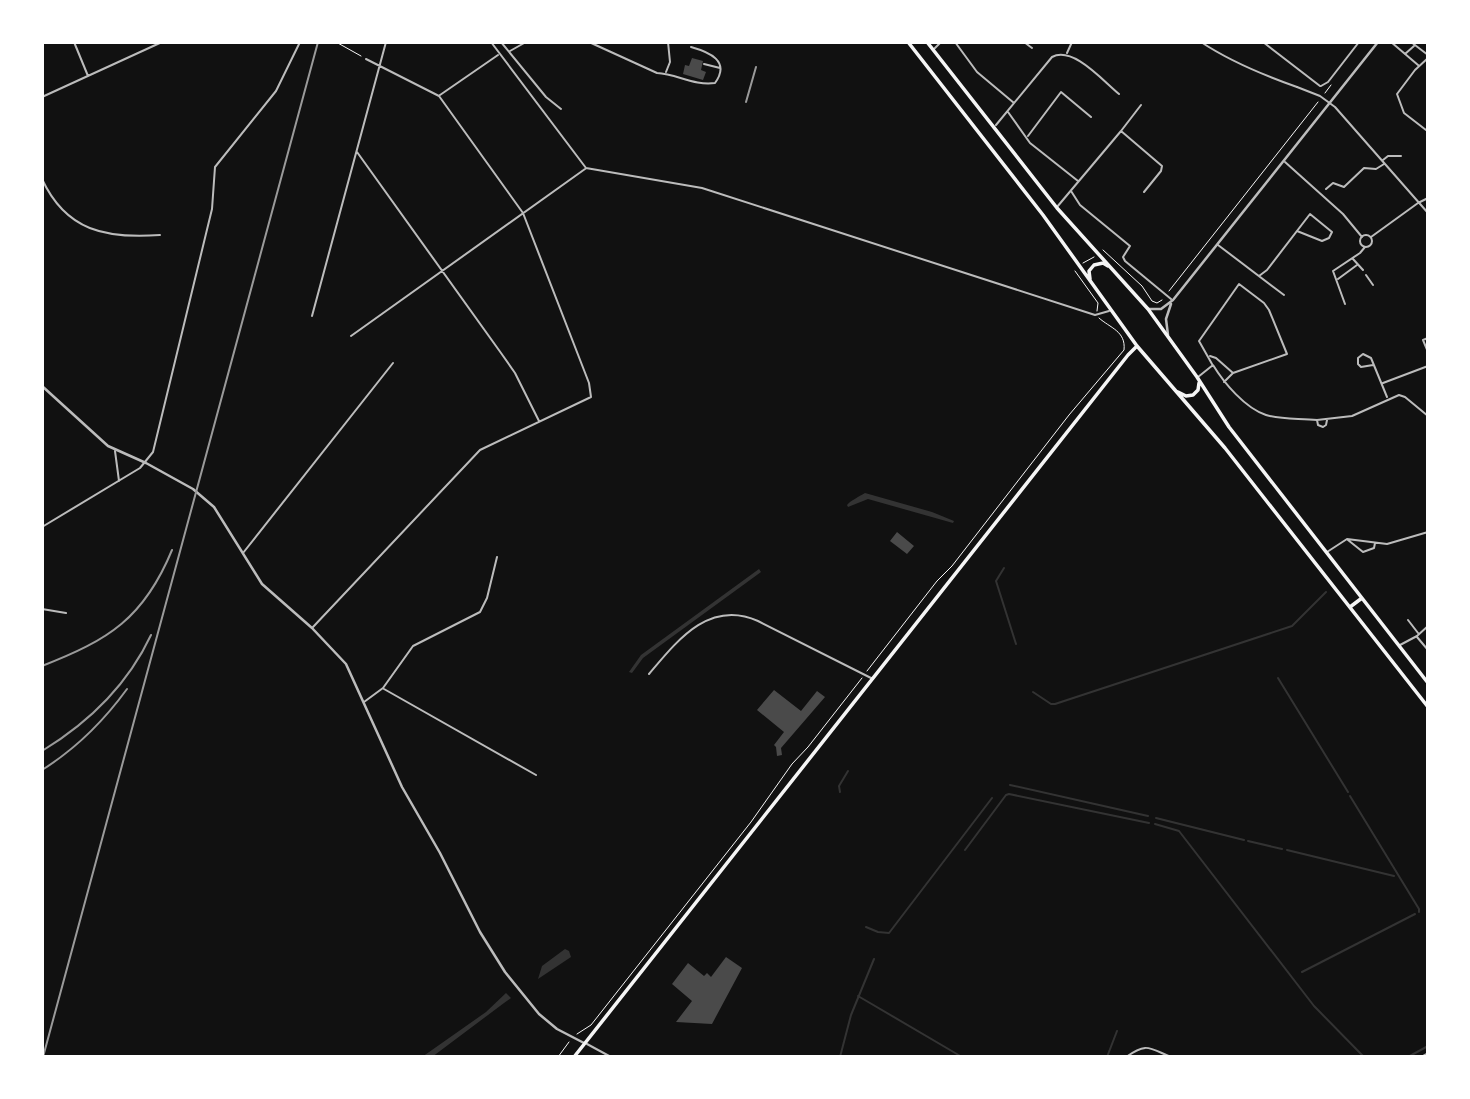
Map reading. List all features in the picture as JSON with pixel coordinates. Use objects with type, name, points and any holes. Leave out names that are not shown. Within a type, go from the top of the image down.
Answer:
[{"type":"main road","points":[[908,42],[1043,215],[1137,346],[1225,448],[1428,707]]},
{"type":"main road","points":[[927,42],[1056,208],[1148,309],[1229,427],[1428,682]]},
{"type":"main road","points":[[1091,282],[1089,275],[1094,265],[1103,263],[1110,267]]},
{"type":"main road","points":[[574,1057],[1137,346]]},
{"type":"main road","points":[[1176,391],[1183,395],[1194,395],[1198,390],[1198,379]]},
{"type":"main road","points":[[1350,607],[1362,598]]},
{"type":"street","points":[[74,42],[88,76]]},
{"type":"street","points":[[42,97],[162,42]]},
{"type":"street","points":[[42,527],[146,463],[153,452],[212,211],[215,167],[275,91],[300,42]]},
{"type":"street","points":[[312,316],[386,42]]},
{"type":"street","points":[[491,42],[586,169],[702,188],[1095,315],[1110,310]]},
{"type":"street","points":[[501,42],[546,97],[561,109]]},
{"type":"street","points":[[509,52],[526,42]]},
{"type":"street","points":[[589,42],[657,73],[709,84],[718,80],[720,65],[710,53],[691,47]]},
{"type":"street","points":[[666,73],[670,62],[668,42]]},
{"type":"street","points":[[933,50],[941,42]]},
{"type":"street","points":[[955,42],[977,72],[1014,103]]},
{"type":"street","points":[[1024,42],[1032,48]]},
{"type":"street","points":[[1067,54],[1072,42]]},
{"type":"street","points":[[1201,42],[1233,62],[1320,96],[1428,213]]},
{"type":"street","points":[[1263,42],[1320,86]]},
{"type":"street","points":[[1320,86],[1328,82],[1359,42]]},
{"type":"street","points":[[1148,309],[1161,309],[1172,301],[1378,42]]},
{"type":"street","points":[[1391,42],[1419,66]]},
{"type":"street","points":[[1411,42],[1428,57],[1397,94],[1404,113],[1426,130]]},
{"type":"street","points":[[1405,54],[1419,42]]},
{"type":"street","points":[[439,96],[500,54]]},
{"type":"street","points":[[994,128],[1052,57],[1060,54],[1072,55],[1119,94]]},
{"type":"street","points":[[312,628],[480,450],[591,397],[589,383],[523,213],[439,96],[366,59]]},
{"type":"street","points":[[704,64],[720,68]]},
{"type":"street","points":[[1320,86],[1320,96]]},
{"type":"street","points":[[1027,136],[1061,92],[1091,117]]},
{"type":"street","points":[[1056,208],[1141,105]]},
{"type":"street","points":[[1007,111],[1030,143],[1078,181]]},
{"type":"street","points":[[1121,131],[1161,166],[1161,171],[1144,192]]},
{"type":"street","points":[[357,152],[515,373],[539,422]]},
{"type":"street","points":[[1326,190],[1333,183],[1344,187],[1364,168],[1376,169],[1388,156],[1401,156]]},
{"type":"street","points":[[1284,162],[1343,215],[1362,237]]},
{"type":"street","points":[[351,336],[586,169]]},
{"type":"street","points":[[42,179],[62,211],[82,225],[122,236],[160,235]]},
{"type":"street","points":[[1071,190],[1080,205],[1130,246],[1123,257],[1125,261],[1172,301]]},
{"type":"street","points":[[1371,237],[1428,198]]},
{"type":"street","points":[[1259,276],[1267,270],[1297,230],[1310,214],[1332,232],[1327,239],[1321,241],[1297,230]]},
{"type":"street","points":[[1362,237],[1371,237]]},
{"type":"street","points":[[1362,237],[1361,243],[1365,247]]},
{"type":"street","points":[[1346,304],[1333,271],[1371,245],[1371,237]]},
{"type":"street","points":[[1218,244],[1284,295]]},
{"type":"street","points":[[1352,258],[1363,270]]},
{"type":"street","points":[[1336,280],[1357,265]]},
{"type":"street","points":[[1366,275],[1373,285]]},
{"type":"street","points":[[1224,383],[1233,373],[1287,355],[1269,310],[1240,284],[1200,337],[1200,345],[1224,383],[1265,415],[1317,421],[1352,416],[1388,398],[1402,395],[1428,414]]},
{"type":"street","points":[[1167,335],[1166,320],[1172,301]]},
{"type":"street","points":[[1428,338],[1423,340],[1428,352]]},
{"type":"street","points":[[1373,365],[1363,368],[1357,360],[1361,355],[1369,356],[1388,398]]},
{"type":"street","points":[[1209,356],[1216,358],[1233,373]]},
{"type":"street","points":[[242,554],[393,363]]},
{"type":"street","points":[[1198,379],[1213,365]]},
{"type":"street","points":[[1382,384],[1428,366]]},
{"type":"street","points":[[42,386],[115,452],[146,463],[196,492],[214,507],[262,584],[312,628],[346,664],[402,787],[440,853],[480,932],[505,972],[539,1014],[558,1030],[611,1057]]},
{"type":"street","points":[[42,392],[48,392]]},
{"type":"street","points":[[1317,421],[1323,427],[1326,425],[1326,419]]},
{"type":"street","points":[[115,452],[119,481]]},
{"type":"street","points":[[1326,552],[1347,538],[1387,544],[1428,532]]},
{"type":"street","points":[[1347,538],[1363,552],[1374,548],[1375,542]]},
{"type":"street","points":[[364,702],[383,688],[413,646],[480,612],[487,598],[497,557]]},
{"type":"street","points":[[42,608],[66,613]]},
{"type":"street","points":[[649,674],[691,628],[720,617],[738,615],[758,621],[873,679]]},
{"type":"street","points":[[1408,620],[1428,650]]},
{"type":"street","points":[[1399,646],[1428,626]]},
{"type":"street","points":[[383,688],[536,775]]},
{"type":"street","points":[[1126,1057],[1136,1049],[1144,1048],[1151,1048],[1171,1057]]},
{"type":"street","points":[[1421,1057],[1428,1053]]},
{"type":"path","points":[[336,42],[366,59]]},
{"type":"path","points":[[1100,251],[1108,253],[1142,286],[1154,302],[1160,303],[1331,85]]},
{"type":"path","points":[[1081,264],[1096,255]]},
{"type":"path","points":[[1076,267],[1075,273],[1098,303],[1097,312]]},
{"type":"path","points":[[575,1035],[591,1025],[937,581],[952,566],[1069,415],[1124,349],[1123,338],[1115,328],[1099,319]]},
{"type":"path","points":[[558,1057],[570,1041]]},
{"type":"shaded area","points":[[865,493],[954,521],[953,523],[868,499],[848,507],[848,503]]},
{"type":"shaded area","points":[[759,569],[761,572],[643,658],[632,673],[629,672],[641,655]]},
{"type":"shaded area","points":[[565,949],[571,957],[538,979],[542,966]]},
{"type":"shaded area","points":[[506,993],[511,998],[432,1057],[422,1057],[486,1012]]},
{"type":"building","points":[[692,58],[703,61],[701,70],[706,72],[703,80],[683,74],[685,65],[689,66]]},
{"type":"building","points":[[897,532],[914,546],[907,554],[890,541]]},
{"type":"building","points":[[774,690],[801,711],[817,691],[825,697],[781,748],[782,755],[777,756],[774,745],[784,732],[757,710]]},
{"type":"building","points":[[726,957],[742,968],[712,1024],[676,1022],[692,1001],[672,984],[688,963],[704,976],[707,973],[711,977]]},
{"type":"waterway","points":[[1004,568],[996,581],[1016,644]]},
{"type":"waterway","points":[[1033,692],[1055,704],[1292,626],[1326,592]]},
{"type":"waterway","points":[[1278,678],[1348,792]]},
{"type":"waterway","points":[[840,792],[839,786],[848,771]]},
{"type":"waterway","points":[[1010,785],[1148,816]]},
{"type":"waterway","points":[[965,850],[1009,794],[1149,823]]},
{"type":"waterway","points":[[1350,796],[1419,912]]},
{"type":"waterway","points":[[866,927],[889,933],[992,798]]},
{"type":"waterway","points":[[1156,818],[1244,840]]},
{"type":"waterway","points":[[1155,824],[1179,831],[1314,1006],[1364,1057]]},
{"type":"waterway","points":[[1248,841],[1282,849]]},
{"type":"waterway","points":[[1287,850],[1394,876]]},
{"type":"waterway","points":[[1302,972],[1415,914]]},
{"type":"waterway","points":[[840,1057],[851,1015],[874,959]]},
{"type":"waterway","points":[[858,996],[962,1057]]},
{"type":"waterway","points":[[1107,1057],[1117,1031]]},
{"type":"waterway","points":[[1408,1057],[1428,1046]]},
{"type":"railway","points":[[43,1057],[318,42]]},
{"type":"railway","points":[[746,102],[756,67]]},
{"type":"railway","points":[[42,666],[87,646],[122,624],[149,593],[172,550]]},
{"type":"railway","points":[[42,751],[75,728],[105,701],[131,670],[151,635]]},
{"type":"railway","points":[[42,770],[89,734],[127,689]]}]
